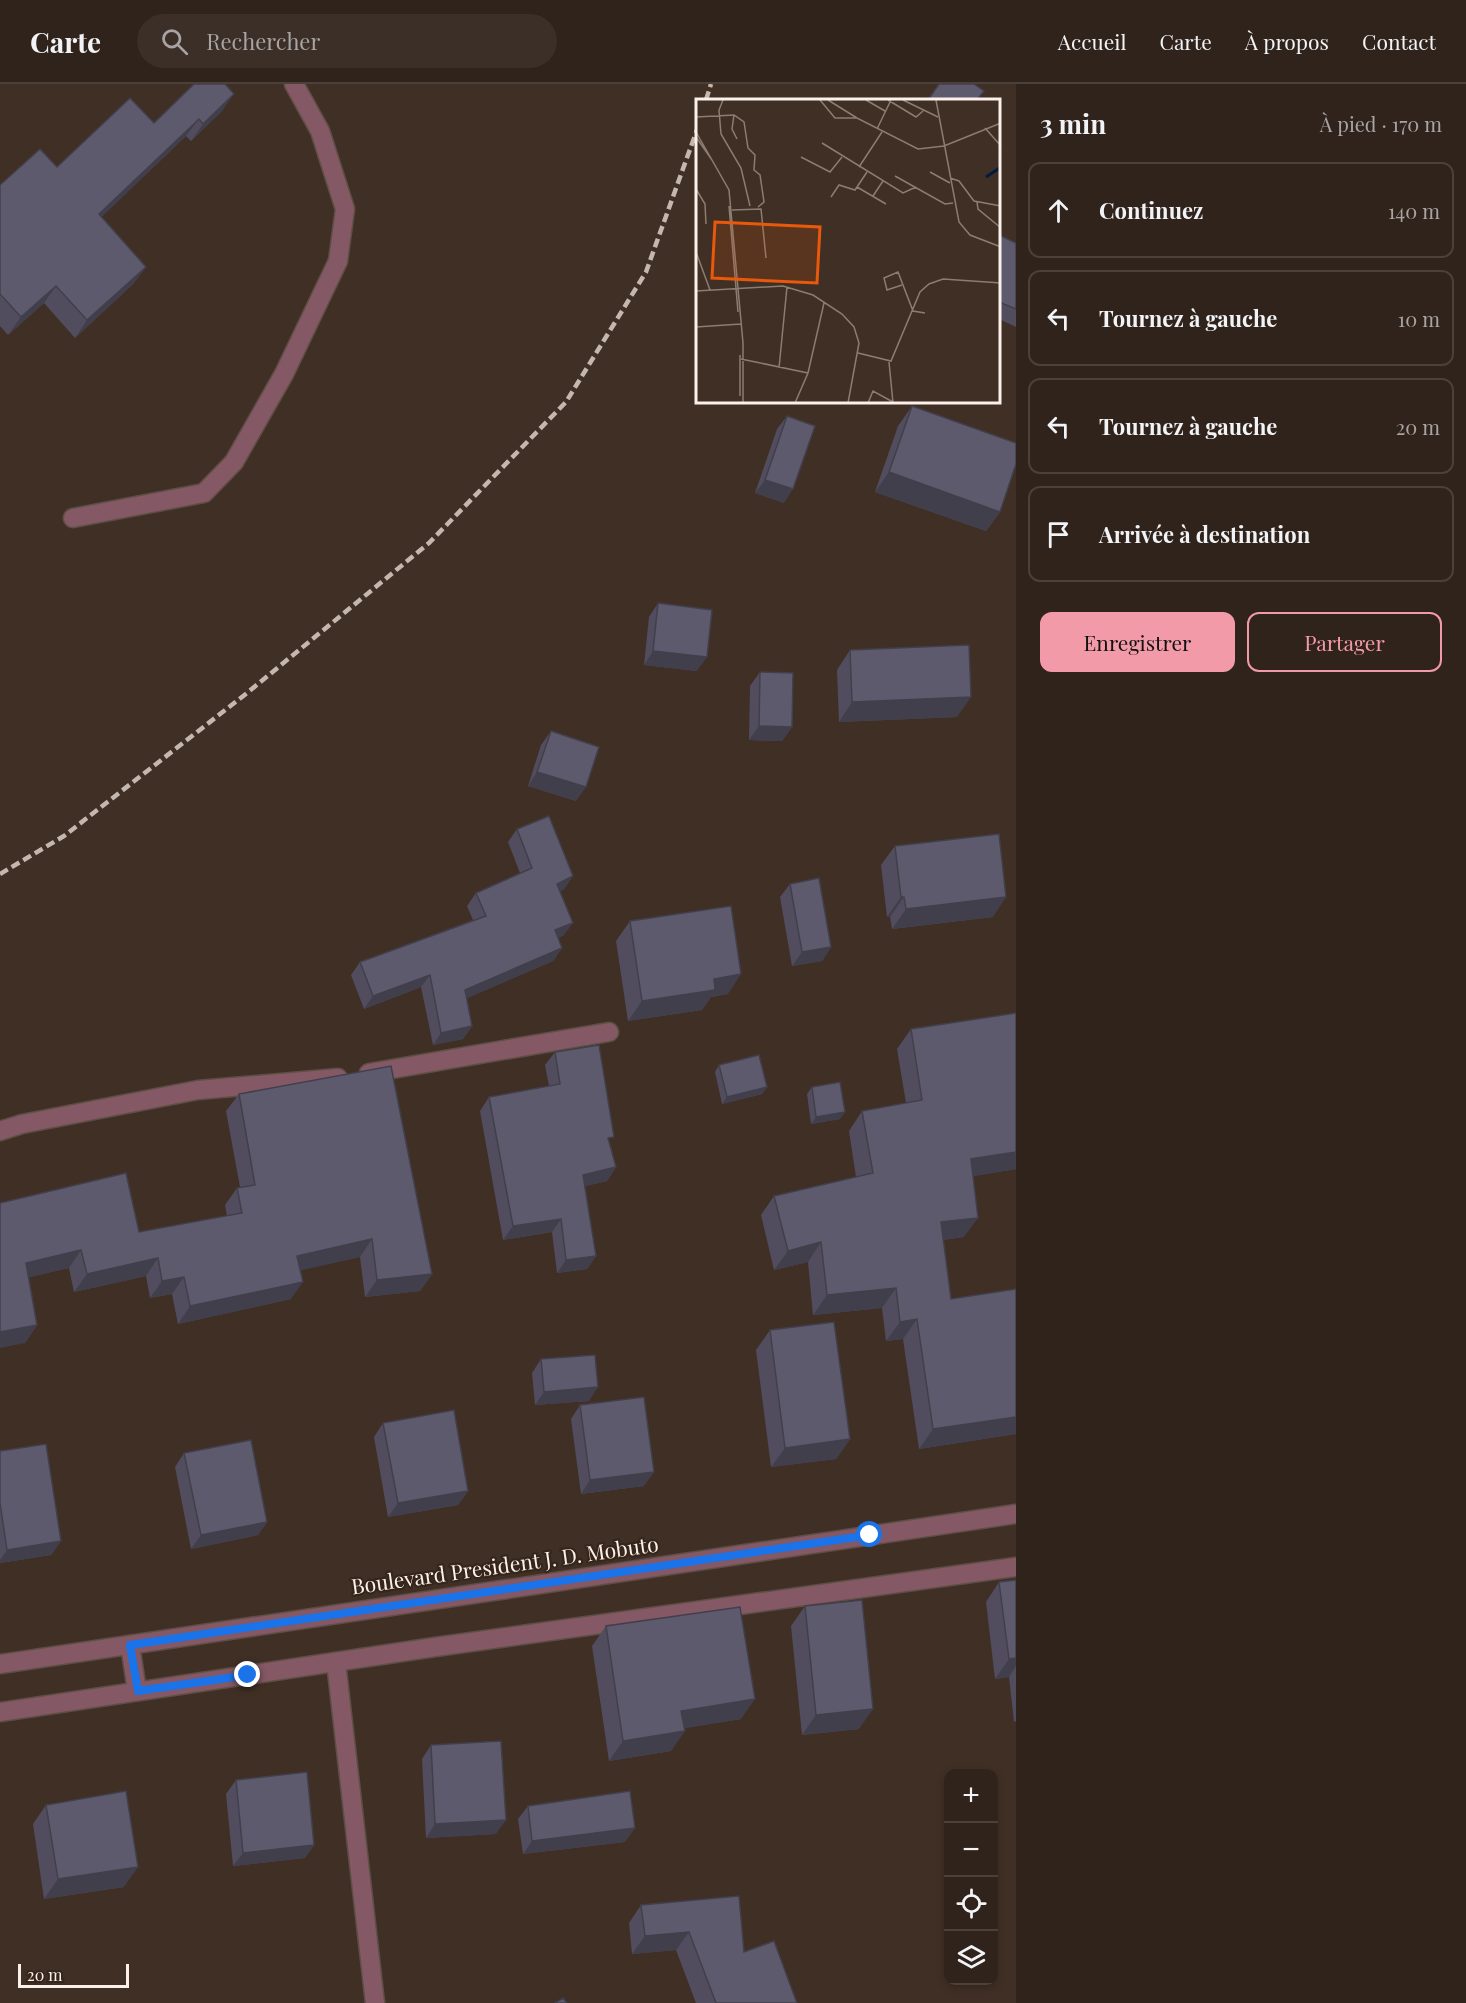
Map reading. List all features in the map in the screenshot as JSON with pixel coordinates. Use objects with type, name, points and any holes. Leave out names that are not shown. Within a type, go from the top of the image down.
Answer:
[{"type":"street","points":[[73,518],[204,493],[234,462],[284,374],[338,261],[345,209],[320,131],[294,84]]},
{"type":"street","points":[[0,1131],[22,1124],[198,1090],[341,1077],[609,1032]]},
{"type":"street","name":"Boulevard President J. D. Mobuto","points":[[0,1664],[1016,1514]]},
{"type":"street","points":[[0,1712],[336,1662],[1016,1567]]},
{"type":"street","points":[[130,1645],[138,1691]]},
{"type":"street","points":[[336,1662],[375,2003]]},
{"type":"building","points":[[194,84],[225,84],[234,94],[203,124],[199,119],[99,214],[146,267],[87,320],[56,286],[21,317],[0,294],[0,185],[40,149],[57,167],[130,98],[154,123]]},
{"type":"building","points":[[939,84],[974,84],[984,91],[978,99],[929,99]]},
{"type":"building","points":[[1001,236],[1016,243],[1016,309],[1001,303]]},
{"type":"building","points":[[912,406],[1016,443],[1016,464],[1000,512],[889,472]]},
{"type":"building","points":[[787,416],[815,426],[793,489],[765,480]]},
{"type":"building","points":[[658,603],[712,610],[707,657],[653,651]]},
{"type":"building","points":[[969,645],[971,697],[852,702],[850,650]]},
{"type":"building","points":[[760,672],[793,673],[792,727],[759,726]]},
{"type":"building","points":[[551,731],[599,747],[586,787],[537,772]]},
{"type":"building","points":[[549,816],[573,876],[557,884],[573,923],[555,930],[562,948],[465,990],[472,1026],[441,1033],[430,975],[373,996],[360,962],[486,916],[476,893],[532,868],[517,829]]},
{"type":"building","points":[[999,834],[1006,897],[906,909],[904,897],[901,897],[895,846]]},
{"type":"building","points":[[819,878],[831,947],[802,952],[790,884]]},
{"type":"building","points":[[731,906],[741,974],[714,979],[715,990],[642,1001],[630,921]]},
{"type":"building","points":[[1016,1013],[1016,1152],[971,1159],[978,1218],[941,1222],[951,1299],[1016,1289],[1016,1417],[933,1429],[917,1319],[900,1322],[896,1288],[827,1295],[821,1242],[788,1251],[774,1196],[873,1173],[862,1111],[922,1100],[911,1029]]},
{"type":"building","points":[[599,1045],[614,1137],[608,1138],[616,1167],[583,1175],[596,1256],[566,1260],[561,1219],[513,1226],[489,1097],[560,1084],[555,1052]]},
{"type":"building","points":[[759,1055],[767,1087],[727,1097],[719,1065]]},
{"type":"building","points":[[391,1066],[432,1274],[377,1280],[372,1239],[297,1256],[303,1282],[190,1306],[184,1277],[162,1281],[158,1258],[87,1274],[81,1250],[26,1263],[37,1325],[0,1332],[0,1203],[126,1173],[139,1232],[242,1213],[237,1188],[255,1185],[239,1094]]},
{"type":"building","points":[[840,1082],[845,1112],[816,1117],[812,1087]]},
{"type":"building","points":[[834,1322],[850,1439],[785,1448],[770,1330]]},
{"type":"building","points":[[595,1355],[598,1387],[544,1392],[541,1359]]},
{"type":"building","points":[[644,1397],[654,1472],[590,1480],[580,1405]]},
{"type":"building","points":[[454,1410],[468,1491],[398,1503],[383,1423]]},
{"type":"building","points":[[251,1440],[267,1522],[201,1535],[184,1453]]},
{"type":"building","points":[[46,1444],[61,1541],[7,1550],[0,1503],[0,1451]]},
{"type":"building","points":[[1016,1580],[1016,1658],[1009,1659],[999,1582]]},
{"type":"building","points":[[862,1600],[873,1709],[816,1715],[805,1606]]},
{"type":"building","points":[[740,1607],[755,1699],[681,1711],[685,1731],[623,1741],[606,1626]]},
{"type":"building","points":[[501,1741],[506,1820],[435,1824],[431,1745]]},
{"type":"building","points":[[307,1772],[314,1845],[243,1853],[236,1780]]},
{"type":"building","points":[[126,1791],[138,1867],[58,1879],[46,1805]]},
{"type":"building","points":[[630,1791],[635,1828],[532,1841],[528,1806]]},
{"type":"building","points":[[739,1896],[744,1952],[774,1941],[797,2003],[716,2003],[689,1932],[645,1936],[641,1905]]},
{"type":"building","points":[[563,1998],[567,2003],[555,2003]]},
{"type":"railway","points":[[706,99],[711,84]]},
{"type":"railway","points":[[0,874],[64,836],[247,693],[429,543],[566,402],[646,272],[696,133]]},
{"type":"route","points":[[248,1675],[138,1691],[130,1645],[870,1535]]}]
